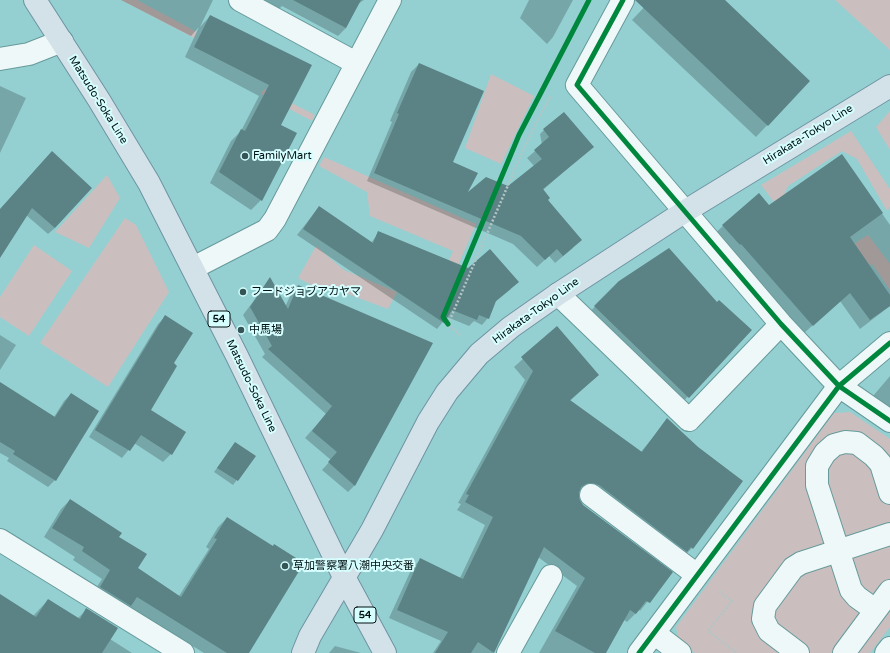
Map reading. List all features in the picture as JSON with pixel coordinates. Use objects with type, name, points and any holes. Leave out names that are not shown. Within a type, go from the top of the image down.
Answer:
[{"type":"main road","name":"Matsudo-Soka Line","points":[[37,1],[148,183],[193,268],[344,577],[385,653]]},
{"type":"main road","name":"Hirakata-Tokyo Line","points":[[303,653],[310,636],[372,530],[428,422],[447,392],[479,354],[512,327],[558,294],[684,212],[890,86]]},
{"type":"street","points":[[240,0],[356,64]]},
{"type":"street","points":[[193,268],[267,230],[275,219],[390,0]]},
{"type":"street","points":[[623,0],[577,85],[781,324],[839,386],[890,421]]},
{"type":"street","points":[[0,59],[29,54],[62,41]]},
{"type":"street","points":[[558,294],[689,420],[781,324]]},
{"type":"street","points":[[639,653],[839,386],[890,343]]},
{"type":"street","points":[[875,610],[857,597],[851,590],[817,485],[817,466],[825,453],[834,445],[845,442],[856,443],[874,456],[881,464],[890,493]]},
{"type":"street","points":[[793,448],[817,466]]},
{"type":"street","points":[[591,494],[698,575]]},
{"type":"street","points":[[798,653],[769,631],[763,619],[765,606],[793,568],[801,563],[890,534]]},
{"type":"street","points":[[0,540],[182,653]]},
{"type":"street","points":[[508,653],[551,576]]},
{"type":"street","points":[[844,653],[890,591]]},
{"type":"street","points":[[654,633],[680,653]]},
{"type":"street","points":[[886,653],[890,648]]},
{"type":"path","points":[[448,324],[528,139],[554,88]]},
{"type":"path","points":[[443,317],[448,324]]},
{"type":"path","points":[[698,575],[732,601],[708,632],[737,653]]},
{"type":"shaded area","points":[[121,0],[137,0],[197,32],[194,38]]},
{"type":"shaded area","points":[[835,0],[890,0],[890,50]]},
{"type":"shaded area","points":[[491,74],[534,96],[501,164],[465,148]]},
{"type":"shaded area","points":[[264,89],[315,115],[312,121],[261,94]]},
{"type":"shaded area","points":[[890,111],[890,150],[876,127]]},
{"type":"shaded area","points":[[851,131],[890,189],[890,207],[887,211],[857,159],[842,151],[788,186],[783,197],[839,253],[868,235],[890,264],[890,290],[872,264],[839,288],[761,185]]},
{"type":"shaded area","points":[[324,157],[476,224],[440,307],[431,302],[453,251],[370,216],[367,192],[319,166]]},
{"type":"shaded area","points":[[107,175],[120,198],[89,248],[55,232]]},
{"type":"shaded area","points":[[125,218],[136,225],[169,292],[108,387],[40,343]]},
{"type":"shaded area","points":[[34,245],[72,271],[29,336],[0,317],[0,297]]},
{"type":"shaded area","points":[[316,246],[344,270],[397,292],[388,309],[337,290],[319,289],[298,278]]},
{"type":"shaded area","points":[[850,412],[890,439],[890,627],[870,653],[695,653],[679,641],[676,627],[834,413]]},
{"type":"building","points":[[293,0],[361,0],[346,28]]},
{"type":"building","points":[[635,0],[725,0],[810,81],[768,126]]},
{"type":"building","points":[[210,15],[312,65],[281,125],[297,133],[262,201],[219,172],[241,129],[245,131],[269,85],[194,47]]},
{"type":"building","points":[[419,63],[484,91],[453,162],[478,173],[468,192],[486,177],[508,186],[542,159],[534,150],[549,137],[543,129],[564,112],[594,147],[543,189],[550,198],[548,200],[582,240],[563,256],[557,249],[545,260],[521,236],[374,173],[399,114],[397,113]]},
{"type":"building","points":[[52,151],[92,188],[55,228],[32,208],[0,258],[0,209]]},
{"type":"building","points":[[842,154],[883,213],[850,237],[890,295],[890,306],[870,320],[850,293],[813,326],[741,244],[740,245],[722,225],[759,193],[769,205]]},
{"type":"building","points":[[319,206],[373,243],[378,231],[468,268],[490,249],[519,282],[496,301],[489,319],[479,315],[477,320],[452,310],[444,323],[303,229]]},
{"type":"building","points":[[669,248],[717,302],[719,300],[752,330],[689,398],[594,306],[619,281]]},
{"type":"building","points":[[270,277],[288,309],[298,285],[433,343],[355,486],[328,462],[337,452],[312,431],[332,406],[268,349],[272,346],[250,307]]},
{"type":"building","points":[[165,315],[193,333],[174,363],[177,366],[151,410],[186,432],[172,455],[141,435],[130,451],[95,430]]},
{"type":"building","points":[[557,326],[599,375],[570,400],[642,452],[667,418],[698,447],[743,481],[693,549],[691,547],[687,552],[599,485],[592,483],[581,487],[579,494],[583,505],[673,572],[650,603],[646,601],[636,614],[630,610],[606,653],[595,653],[555,631],[585,578],[544,547],[494,653],[478,642],[471,653],[435,653],[448,632],[397,610],[420,558],[463,579],[493,517],[465,502],[469,495],[466,494],[533,371],[521,357]]},
{"type":"building","points":[[0,382],[55,417],[71,393],[99,411],[56,481],[13,454],[15,451],[0,442]]},
{"type":"building","points":[[235,442],[256,456],[238,481],[217,468]]},
{"type":"building","points":[[70,499],[122,533],[119,537],[147,554],[138,568],[181,597],[217,539],[214,538],[227,517],[273,546],[274,544],[304,563],[249,653],[227,653],[137,597],[131,606],[100,587],[110,570],[82,551],[84,547],[52,528]]},
{"type":"building","points":[[0,594],[36,617],[48,599],[80,619],[86,608],[118,628],[102,653],[0,653]]},
{"type":"cycle path","points":[[448,324],[443,317],[519,135],[589,0]]},
{"type":"cycle path","points":[[623,0],[577,85],[781,324],[839,386],[890,421]]},
{"type":"cycle path","points":[[639,653],[839,386],[890,343]]},
{"type":"place","name":"FamilyMart","points":[[245,156]]},
{"type":"place","name":"フードジョブアカヤマ","points":[[243,292]]},
{"type":"place","name":"中馬場","points":[[241,330]]},
{"type":"place","name":"草加警察署八潮中央交番","points":[[285,566]]}]
